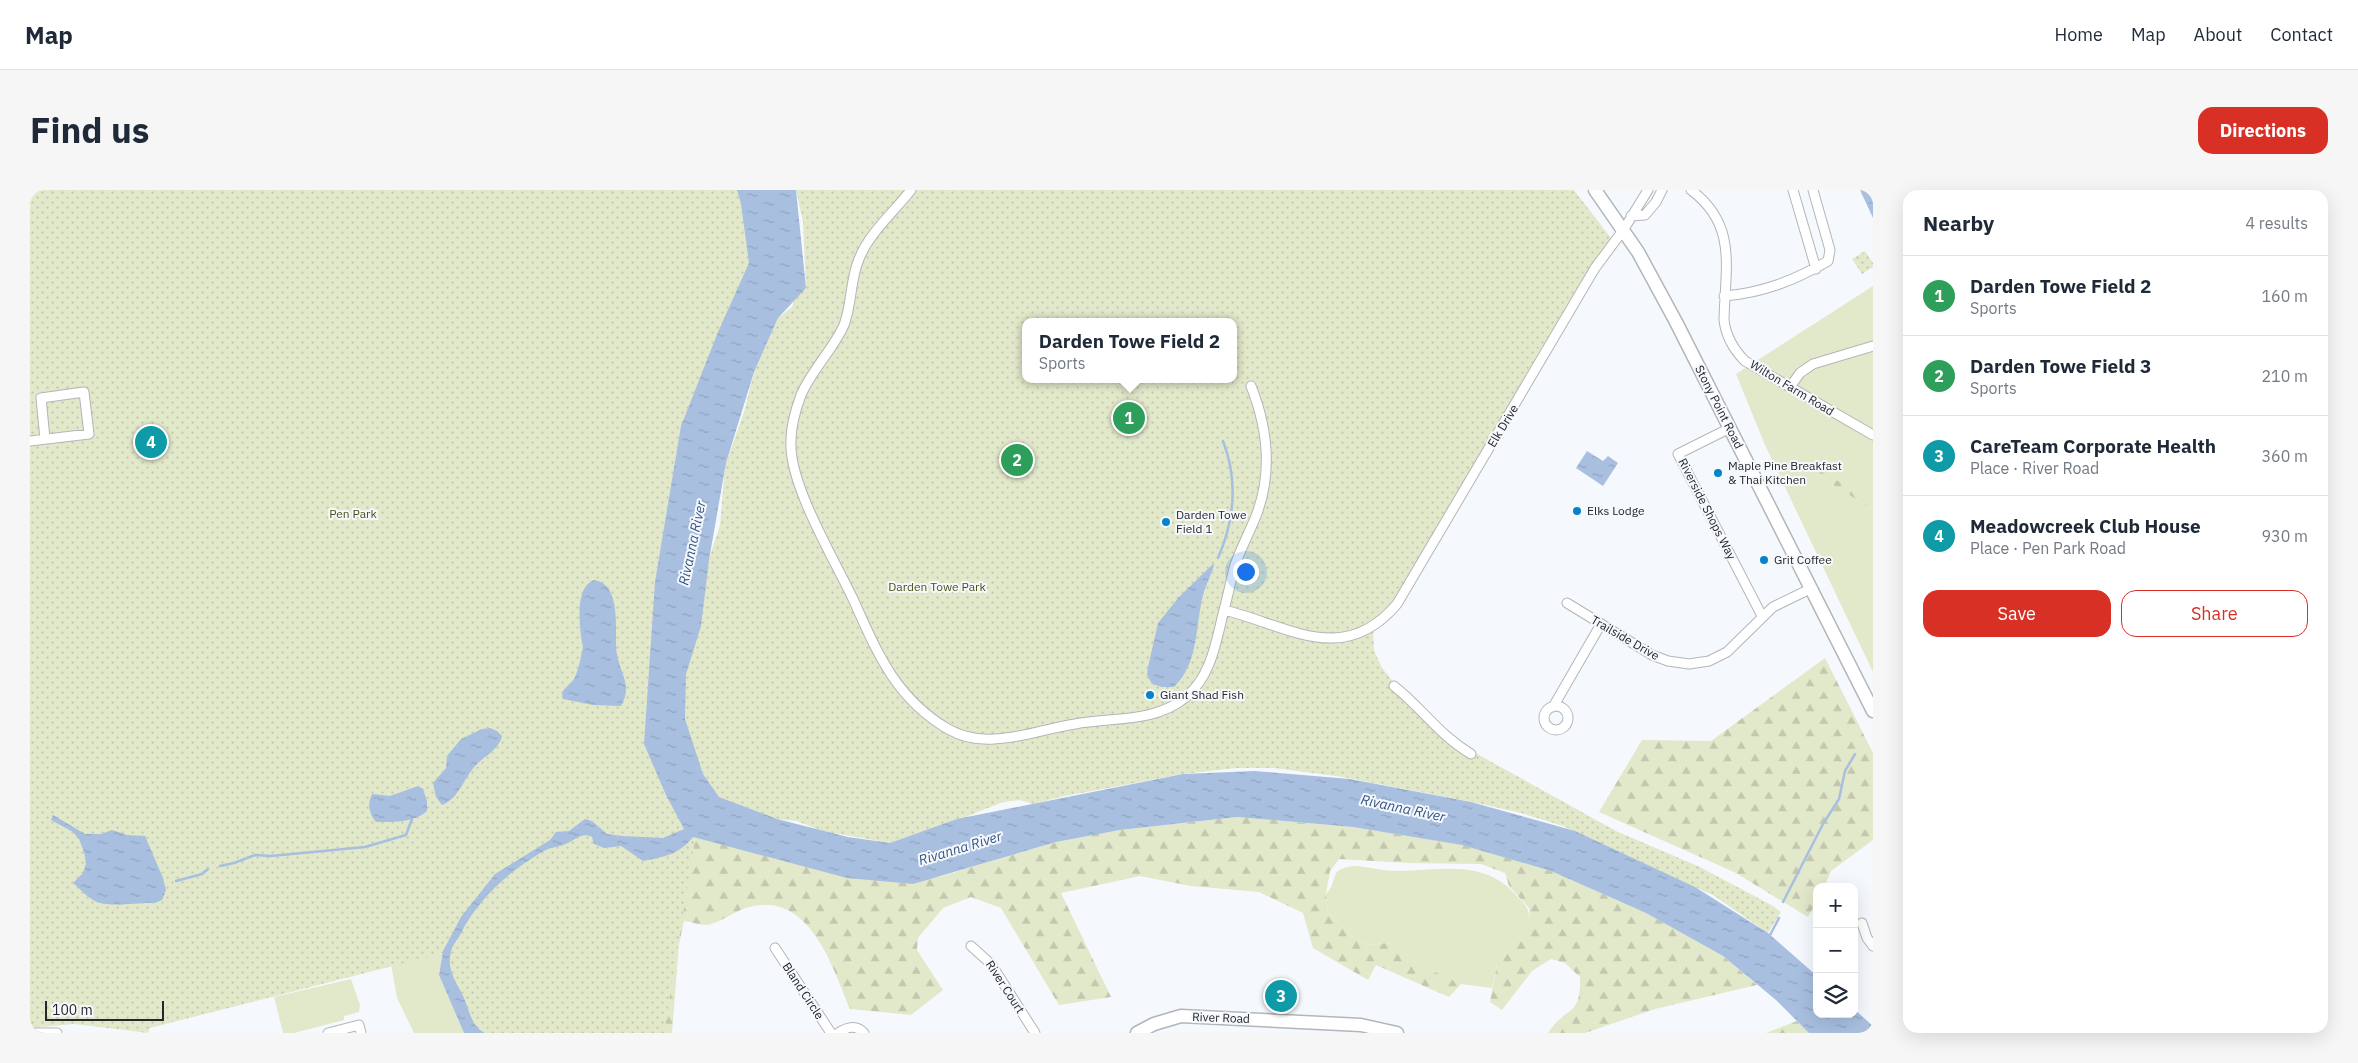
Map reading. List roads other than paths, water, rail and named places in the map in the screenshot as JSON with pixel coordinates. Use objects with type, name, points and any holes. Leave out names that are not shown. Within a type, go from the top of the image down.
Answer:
[{"type":"main road","name":"Stony Point Road","points":[[1594,190],[1624,229],[1666,304],[1873,711]]},
{"type":"main road","name":"River Road","points":[[1138,1033],[1154,1024],[1182,1016],[1361,1025],[1397,1033]]},
{"type":"street","points":[[911,190],[874,234],[859,257],[844,324],[808,381],[795,415],[791,448],[798,481],[806,500],[878,654],[893,680],[906,696],[936,721],[958,734],[978,739],[1007,738],[1076,724],[1144,716],[1177,704],[1196,686],[1210,664],[1235,566],[1255,516],[1265,484],[1266,438],[1259,406],[1251,386]]},
{"type":"street","name":"Elk Drive","points":[[1224,610],[1256,618],[1298,635],[1319,639],[1341,638],[1354,634],[1380,620],[1397,604],[1595,268],[1624,229],[1648,190]]},
{"type":"street","points":[[1632,216],[1645,215],[1656,202],[1662,190]]},
{"type":"street","name":"Wilton Farm Road","points":[[1691,190],[1716,214],[1724,232],[1725,330],[1732,346],[1746,361],[1873,435]]},
{"type":"street","points":[[1793,190],[1816,268]]},
{"type":"street","points":[[1724,296],[1768,288],[1800,277],[1828,261],[1830,254],[1812,190]]},
{"type":"street","points":[[1790,388],[1800,373],[1813,364],[1873,346]]},
{"type":"street","points":[[30,442],[89,434],[84,392],[41,398],[45,439]]},
{"type":"street","name":"Riverside Shops Way","points":[[1730,428],[1678,454],[1762,616]]},
{"type":"street","name":"Trailside Drive","points":[[1567,603],[1660,658],[1689,664],[1708,661],[1727,652],[1742,640],[1762,616],[1782,602],[1812,588]]},
{"type":"street","points":[[1553,707],[1601,624]]},
{"type":"street","points":[[1394,686],[1439,731],[1471,754]]},
{"type":"street","points":[[1862,923],[1867,938],[1873,946]]},
{"type":"street","name":"River Court","points":[[970,946],[990,964],[1035,1033]]},
{"type":"street","name":"Bland Circle","points":[[775,948],[831,1033]]},
{"type":"street","points":[[838,1033],[846,1028],[856,1027],[864,1033]]},
{"type":"street","points":[[328,1033],[360,1029]]},
{"type":"street","points":[[30,1033],[57,1033]]},
{"type":"water","name":"Rivanna River","points":[[737,190],[796,190],[806,288],[778,318],[754,372],[726,463],[709,560],[701,626],[686,674],[685,719],[703,774],[719,797],[777,819],[848,837],[890,843],[957,819],[1183,774],[1255,771],[1350,779],[1471,802],[1575,831],[1695,887],[1768,933],[1813,972],[1813,1018],[1858,1018],[1858,1013],[1873,1026],[1873,1033],[1809,1033],[1776,1000],[1723,956],[1646,913],[1551,871],[1462,845],[1353,827],[1237,817],[1120,830],[1056,842],[913,884],[847,878],[693,837],[677,851],[643,861],[621,846],[604,848],[594,844],[592,837],[586,835],[545,850],[517,868],[485,898],[467,922],[452,948],[450,965],[472,1018],[477,1027],[485,1033],[464,1033],[439,975],[443,951],[461,917],[495,874],[550,840],[556,832],[569,831],[585,819],[592,821],[607,834],[622,836],[663,838],[684,829],[666,795],[644,744],[655,582],[681,426],[718,332],[749,263],[741,204]]},
{"type":"water","points":[[1860,190],[1873,190],[1873,218]]},
{"type":"water","points":[[1587,451],[1603,461],[1608,456],[1618,463],[1603,486],[1576,468]]},
{"type":"water","points":[[1214,563],[1200,607],[1195,644],[1188,667],[1174,687],[1162,687],[1152,684],[1147,675],[1158,623],[1179,597]]},
{"type":"water","points":[[594,580],[603,583],[609,590],[613,600],[617,654],[626,686],[621,706],[593,705],[563,699],[562,695],[573,680],[580,662],[583,647],[580,621],[581,596],[588,584]]},
{"type":"water","points":[[490,728],[502,736],[501,740],[472,769],[453,798],[442,805],[436,797],[433,783],[446,768],[447,756],[461,739],[482,729]]},
{"type":"water","points":[[418,786],[423,789],[427,801],[427,811],[410,820],[376,822],[369,809],[372,794],[390,796]]},
{"type":"water","points":[[53,815],[85,834],[101,834],[112,830],[127,835],[145,836],[163,878],[166,890],[162,900],[155,903],[107,904],[100,903],[89,897],[73,883],[83,873],[86,864],[79,839],[73,832],[51,820]]},
{"type":"waterway","points":[[1218,558],[1228,529],[1232,500],[1231,470],[1223,441]]},
{"type":"waterway","points":[[1783,902],[1823,824],[1839,799],[1845,771],[1855,754]]},
{"type":"waterway","points":[[220,866],[255,855],[271,856],[365,847],[406,835],[412,819]]},
{"type":"waterway","points":[[176,881],[202,874],[208,869]]},
{"type":"waterway","points":[[1769,937],[1779,918]]},
{"type":"place","name":"Darden Towe Field 2","points":[[1129,418]]},
{"type":"place","name":"Meadowcreek Club House","points":[[151,442]]},
{"type":"place","name":"Darden Towe Field 3","points":[[1017,460]]},
{"type":"place","name":"Maple Pine Breakfast & Thai Kitchen","points":[[1718,473]]},
{"type":"place","name":"Elks Lodge","points":[[1577,511]]},
{"type":"place","name":"Darden Towe Field 1","points":[[1166,522]]},
{"type":"place","name":"Grit Coffee","points":[[1764,560]]},
{"type":"place","name":"Giant Shad Fish","points":[[1150,695]]},
{"type":"place","name":"CareTeam Corporate Health","points":[[1281,996]]},
{"type":"park label","name":"Pen Park","points":[[353,514]]},
{"type":"park label","name":"Darden Towe Park","points":[[937,587]]}]
